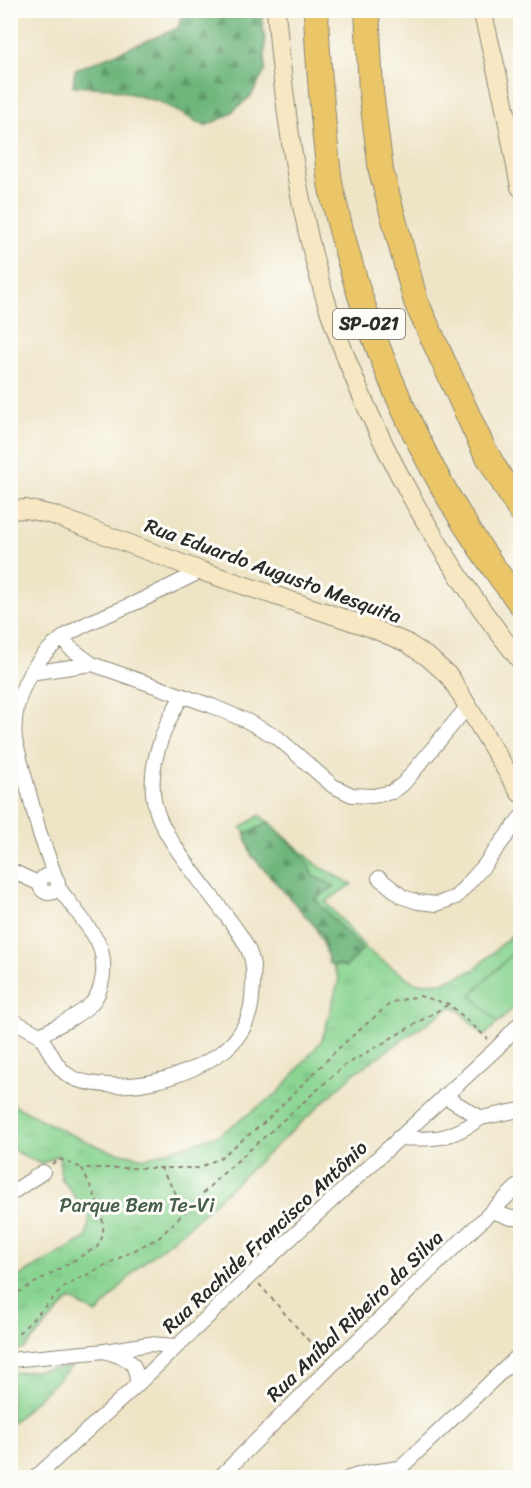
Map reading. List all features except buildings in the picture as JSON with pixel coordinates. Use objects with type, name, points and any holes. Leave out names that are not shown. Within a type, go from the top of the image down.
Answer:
[{"type":"highway","name":"SP-021","points":[[316,10],[318,74],[330,185],[371,329],[396,394],[438,480],[500,578],[520,603]]},
{"type":"highway","name":"SP-021","points":[[367,10],[371,91],[381,171],[416,302],[483,448],[520,511]]},
{"type":"highway","points":[[483,448],[498,457],[520,479]]},
{"type":"main road","points":[[276,10],[286,109],[304,210],[329,309],[346,357],[383,439],[416,502],[461,578],[520,660]]},
{"type":"main road","points":[[482,10],[503,98],[520,187]]},
{"type":"main road","name":"Rua Eduardo Augusto Mesquita","points":[[10,510],[26,509],[53,516],[201,571],[369,627],[407,643],[429,658],[450,677],[520,793]]},
{"type":"street","points":[[40,1035],[90,1005],[99,993],[102,981],[100,946],[57,881],[39,831],[15,740],[13,711],[30,674],[46,653],[64,637],[201,571]]},
{"type":"street","points":[[64,637],[69,647],[92,664],[238,717],[278,738],[333,786],[352,795],[373,796],[392,792],[403,784],[468,706]]},
{"type":"street","points":[[30,674],[92,664]]},
{"type":"street","points":[[10,1019],[40,1035],[60,1070],[67,1075],[98,1084],[131,1085],[166,1078],[201,1066],[226,1049],[241,1032],[251,1011],[252,957],[240,934],[171,840],[157,813],[152,784],[157,754],[168,719],[182,696]]},
{"type":"street","points":[[379,878],[403,897],[418,902],[437,904],[456,897],[483,867],[520,818]]},
{"type":"street","points":[[10,870],[40,884],[44,876],[48,874],[57,881]]},
{"type":"street","name":"Rua Rachide Francisco Antônio","points":[[35,1478],[497,1048],[520,1023]]},
{"type":"street","points":[[444,1096],[481,1118]]},
{"type":"street","points":[[398,1138],[434,1140],[462,1131],[481,1118],[520,1110]]},
{"type":"street","points":[[10,1194],[43,1172]]},
{"type":"street","name":"Rua Aníbal Ribeiro da Silva","points":[[219,1478],[331,1366],[520,1184]]},
{"type":"street","points":[[492,1211],[511,1218],[520,1218]]},
{"type":"street","points":[[10,1360],[105,1351],[149,1344],[177,1346]]},
{"type":"street","points":[[105,1351],[129,1359],[134,1364],[137,1385]]},
{"type":"street","points":[[350,1478],[365,1473],[395,1473],[520,1354]]},
{"type":"path","points":[[43,1172],[59,1159],[82,1168],[198,1168],[220,1158],[266,1120],[342,1045],[392,1002],[420,996],[449,1004],[497,1048]]},
{"type":"path","points":[[10,1342],[13,1335],[22,1330],[65,1286],[160,1237],[218,1179],[344,1066],[449,1004]]},
{"type":"path","points":[[160,1167],[186,1210]]},
{"type":"path","points":[[10,1297],[98,1247],[102,1242],[105,1232],[101,1215],[82,1168]]},
{"type":"path","points":[[251,1275],[331,1366]]},
{"type":"green space","points":[[183,11],[261,11],[265,41],[265,71],[251,96],[227,116],[205,126],[160,102],[110,88],[73,86],[75,70],[178,28]]},
{"type":"green space","name":"Parque Bem Te-Vi","points":[[260,815],[320,867],[352,884],[326,902],[368,951],[415,983],[443,982],[474,970],[520,927],[520,1001],[484,1036],[456,1007],[449,1008],[356,1072],[189,1226],[138,1267],[97,1314],[70,1299],[24,1349],[11,1351],[11,1281],[86,1238],[90,1217],[61,1178],[59,1155],[41,1164],[11,1149],[10,1103],[61,1130],[107,1150],[145,1158],[219,1135],[279,1092],[322,1040],[339,979],[309,913],[241,828]]},
{"type":"green space","points":[[270,822],[306,859],[313,876],[335,886],[315,899],[362,950],[346,967],[329,964],[322,934],[251,855],[245,834]]},
{"type":"green space","points":[[520,946],[520,1001],[498,1023],[471,995]]},
{"type":"green space","points":[[71,1367],[11,1424],[11,1373]]}]
